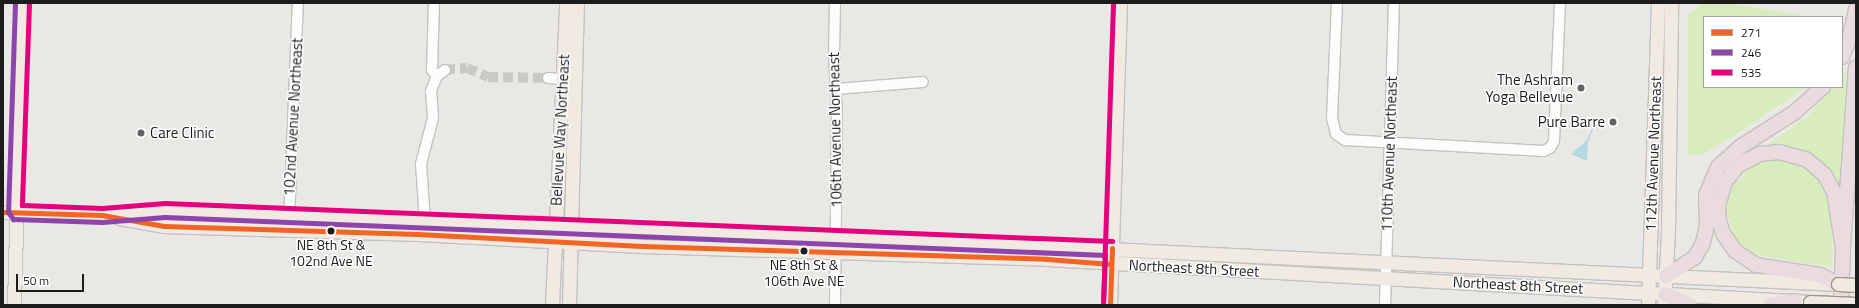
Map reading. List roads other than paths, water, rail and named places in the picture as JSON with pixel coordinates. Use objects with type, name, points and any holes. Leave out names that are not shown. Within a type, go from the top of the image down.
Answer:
[{"type":"highway","points":[[1843,55],[1849,40],[1856,9]]},
{"type":"highway","points":[[1841,305],[1843,248],[1856,67]]},
{"type":"highway","points":[[1666,276],[1683,266],[1700,250],[1706,234],[1706,195],[1718,167],[1740,147],[1795,112],[1822,88]]},
{"type":"highway","points":[[1838,284],[1820,275],[1809,279],[1756,265],[1735,251],[1728,242],[1719,221],[1718,206],[1725,182],[1739,165],[1760,154],[1779,152],[1794,154],[1816,167],[1830,182],[1838,202],[1843,248]]},
{"type":"highway","points":[[1664,299],[1690,305]]},
{"type":"highway","points":[[1770,305],[1796,301]]},
{"type":"main road","points":[[14,305],[9,212],[22,3]]},
{"type":"main road","name":"Bellevue Way Northeast","points":[[552,305],[566,3]]},
{"type":"main road","name":"Bellevue Way Northeast","points":[[569,305],[577,3]]},
{"type":"main road","points":[[1110,305],[1120,3]]},
{"type":"main road","name":"112th Avenue Northeast","points":[[1648,299],[1658,3]]},
{"type":"main road","name":"112th Avenue Northeast","points":[[1664,299],[1666,276],[1671,3]]},
{"type":"main road","name":"Northeast 8th Street","points":[[9,212],[102,215],[165,210],[250,216],[836,236],[1112,248],[1666,276],[1809,279]]},
{"type":"main road","name":"Northeast 8th Street","points":[[102,215],[164,226],[182,227],[554,240],[642,246],[1047,259],[1111,264],[1628,292],[1648,299],[1796,301],[1856,304]]},
{"type":"main road","points":[[182,227],[189,218],[242,220],[250,216]]},
{"type":"main road","points":[[1838,284],[1856,285]]},
{"type":"main road","points":[[1628,292],[1640,305]]},
{"type":"street","name":"102nd Avenue Northeast","points":[[288,230],[298,3]]},
{"type":"street","points":[[425,221],[420,164],[433,118],[431,91],[441,73],[432,70],[434,3]]},
{"type":"street","name":"106th Avenue Northeast","points":[[835,3],[835,305]]},
{"type":"street","points":[[1337,3],[1332,118],[1336,134],[1345,140],[1389,144],[1544,151],[1550,148],[1554,141],[1560,3]]},
{"type":"street","name":"110th Avenue Northeast","points":[[1385,305],[1394,3]]},
{"type":"street","points":[[548,78],[562,78]]},
{"type":"street","points":[[836,89],[923,82]]},
{"type":"water","points":[[1597,119],[1588,142],[1587,161],[1571,154],[1586,141]]},
{"type":"tunnel","points":[[445,70],[467,68],[488,77],[548,78]]},
{"type":"place","name":"The Ashram Yoga Bellevue","points":[[1581,88]]},
{"type":"place","name":"Pure Barre","points":[[1613,122]]},
{"type":"place","name":"Care Clinic","points":[[141,133]]},
{"type":"place","name":"NE 8th St & 102nd Ave NE","points":[[331,231]]},
{"type":"place","name":"NE 8th St & 106th Ave NE","points":[[804,251]]}]
